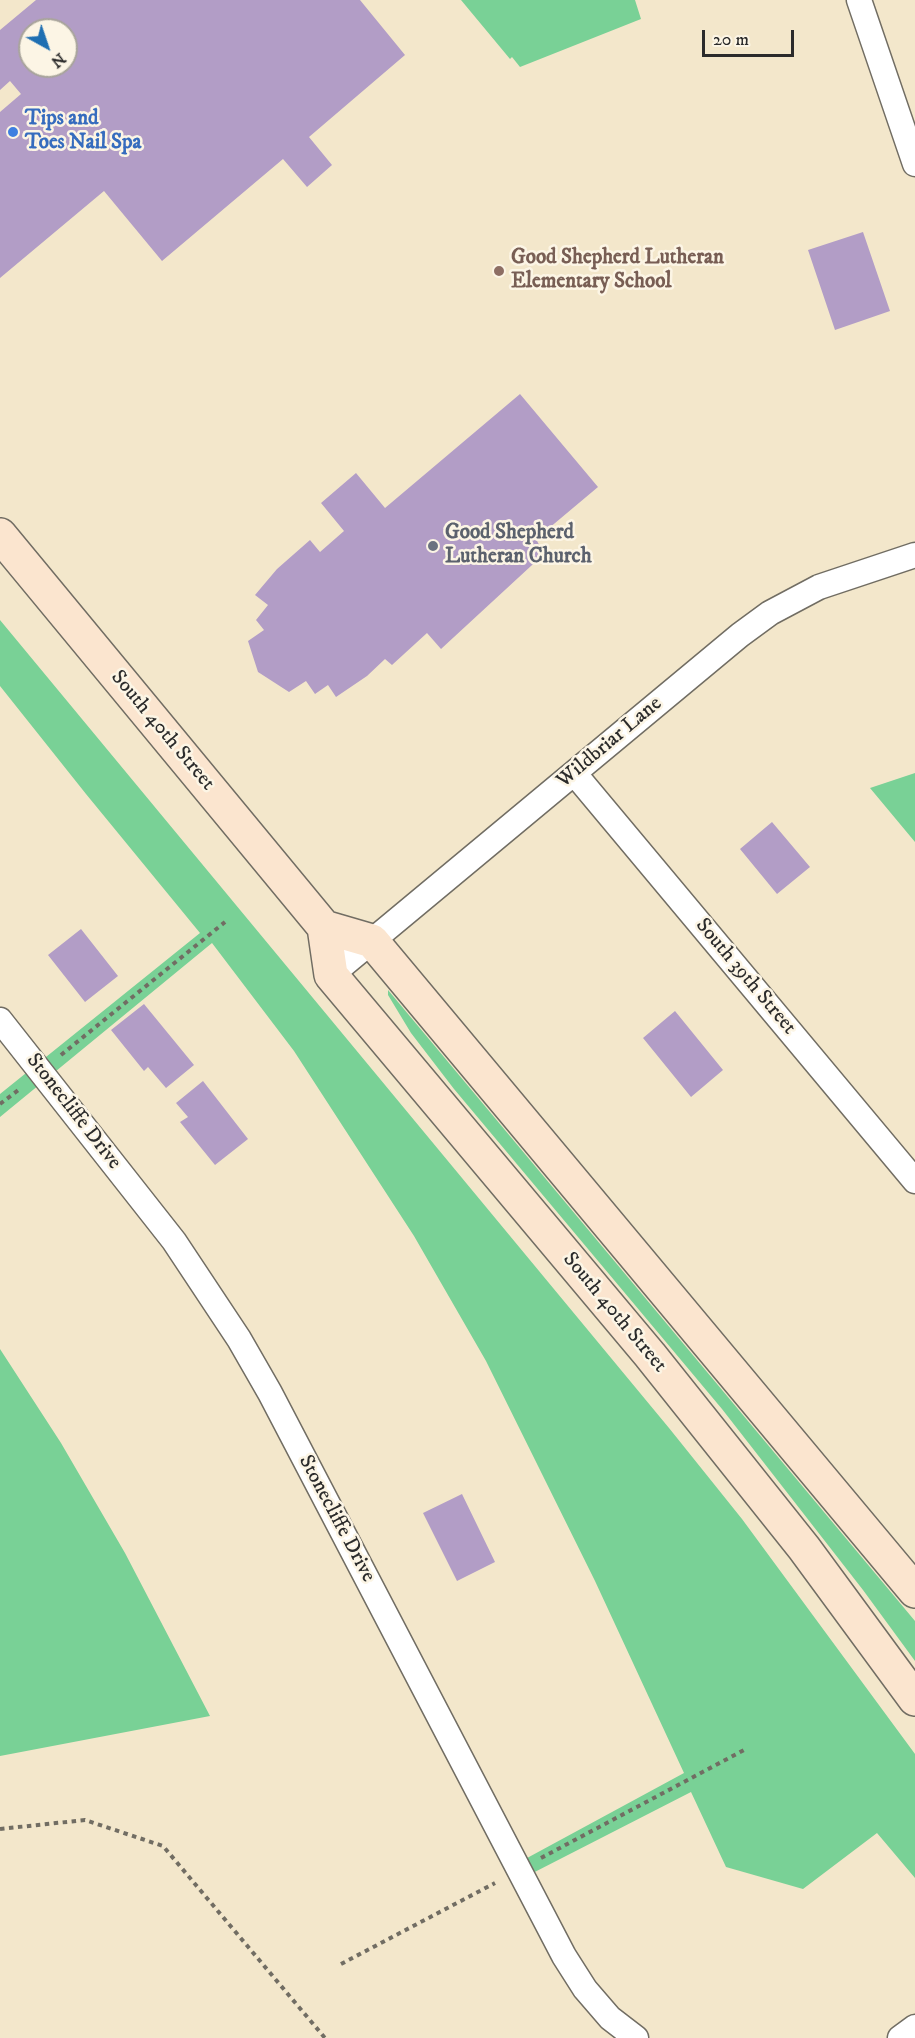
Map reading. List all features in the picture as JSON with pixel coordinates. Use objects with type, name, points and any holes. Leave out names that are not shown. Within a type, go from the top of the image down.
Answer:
[{"type":"main road","name":"South 40th Street","points":[[0,535],[324,927]]},
{"type":"main road","points":[[331,975],[324,927],[372,941],[915,1591]]},
{"type":"main road","name":"South 40th Street","points":[[331,975],[650,1355],[804,1548],[915,1699]]},
{"type":"street","points":[[859,0],[907,117],[915,164]]},
{"type":"street","name":"Wildbriar Lane","points":[[331,975],[740,635],[770,613],[819,587],[915,555]]},
{"type":"street","name":"South 39th Street","points":[[574,773],[915,1181]]},
{"type":"street","name":"Stonecliffe Drive","points":[[0,1020],[174,1241],[239,1339],[270,1393],[564,1956],[585,1989],[610,2018],[636,2038]]},
{"type":"street","points":[[900,2038],[915,2027]]},
{"type":"path","points":[[0,1104],[225,922]]},
{"type":"path","points":[[0,1829],[85,1820],[163,1846],[326,2038]]},
{"type":"green space","points":[[461,0],[635,0],[641,19],[520,67],[512,57],[510,59]]},
{"type":"green space","points":[[0,620],[669,1428],[742,1519],[915,1754],[915,1878],[877,1833],[803,1889],[726,1867],[691,1792],[523,1878],[516,1864],[684,1773],[595,1581],[486,1361],[414,1236],[294,1051],[212,943],[0,1117],[0,1094],[200,933],[0,686]]},
{"type":"green space","points":[[915,773],[915,842],[870,788]]},
{"type":"green space","points":[[388,990],[915,1621],[915,1661],[863,1590],[722,1409],[454,1089],[411,1033],[388,995]]},
{"type":"green space","points":[[0,1349],[61,1443],[125,1553],[210,1716],[0,1756]]},
{"type":"building","points":[[36,0],[360,0],[405,55],[309,137],[332,165],[307,187],[283,159],[162,261],[104,191],[0,278],[0,112],[21,94],[10,81],[0,90],[0,30]]},
{"type":"building","points":[[863,232],[890,311],[835,330],[808,250]]},
{"type":"building","name":"Good Shepherd Lutheran Church","points":[[520,394],[598,487],[536,539],[544,554],[441,649],[427,633],[392,665],[385,659],[367,676],[336,697],[328,685],[315,694],[306,681],[289,692],[258,672],[248,641],[264,630],[256,620],[268,605],[255,595],[277,569],[310,540],[320,552],[344,531],[321,503],[356,473],[385,508]]},
{"type":"building","points":[[772,822],[810,867],[777,894],[740,849]]},
{"type":"building","points":[[81,929],[118,976],[85,1002],[48,955]]},
{"type":"building","points":[[144,1004],[194,1065],[166,1088],[148,1067],[144,1071],[111,1030]]},
{"type":"building","points":[[675,1011],[723,1070],[691,1097],[643,1038]]},
{"type":"building","points":[[203,1081],[248,1139],[215,1165],[180,1122],[188,1117],[176,1103]]},
{"type":"building","points":[[462,1494],[495,1562],[457,1581],[423,1513]]},
{"type":"place","name":"Tips and Toes Nail Spa","points":[[13,132]]},
{"type":"place","name":"Good Shepherd Lutheran Elementary School","points":[[499,271]]},
{"type":"place","name":"Good Shepherd Lutheran Church","points":[[433,546]]}]
